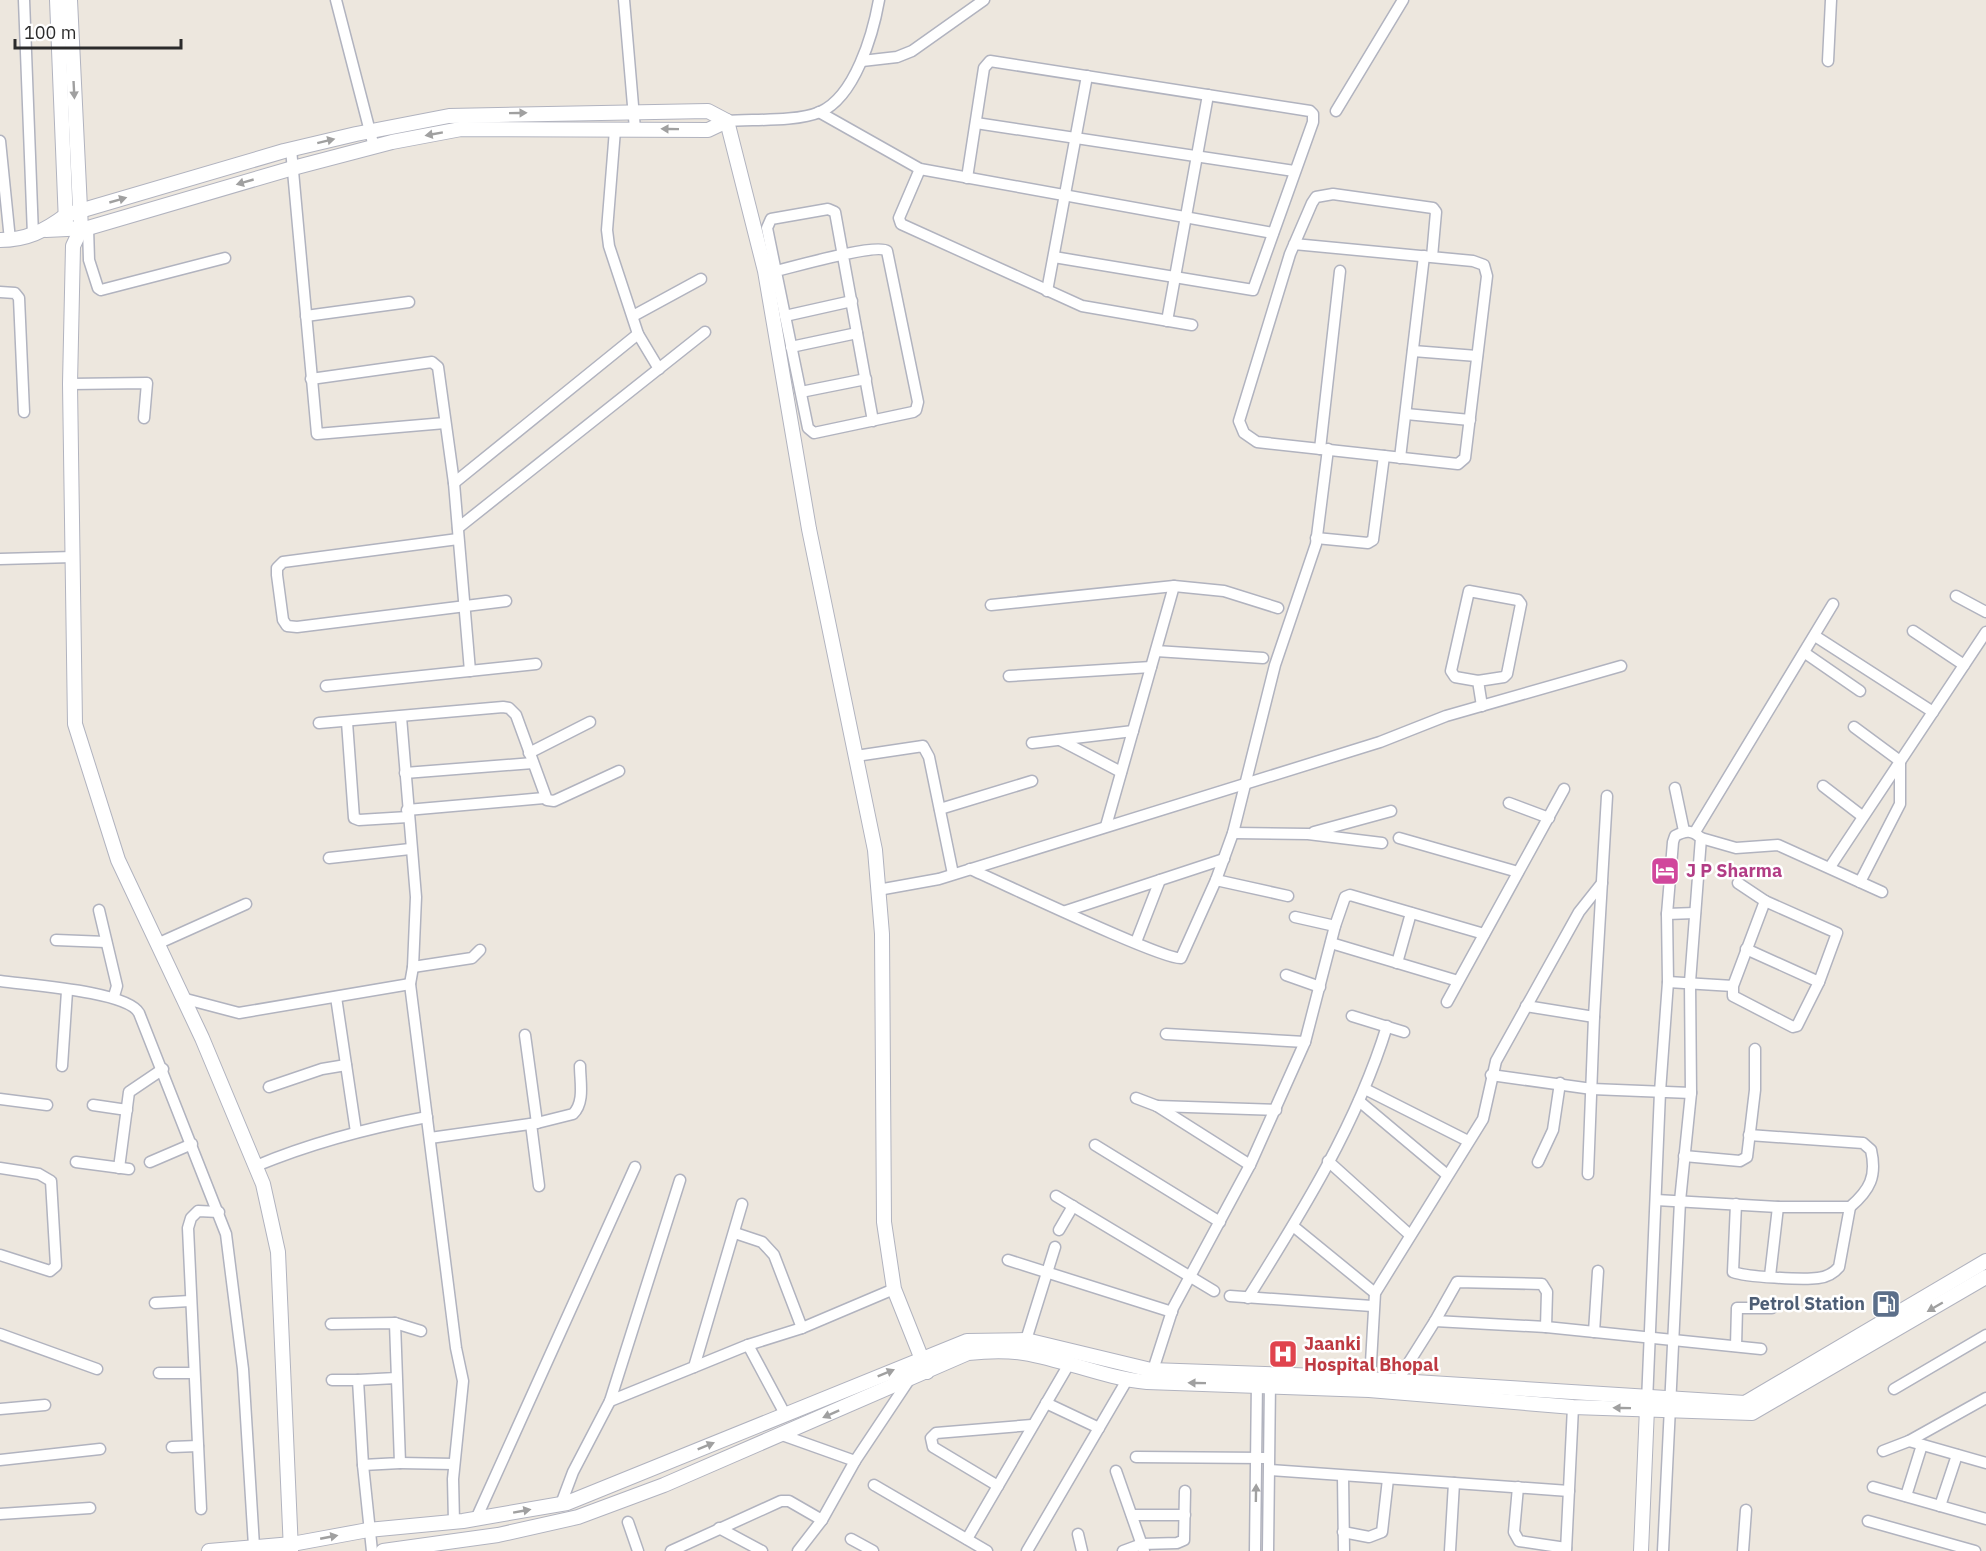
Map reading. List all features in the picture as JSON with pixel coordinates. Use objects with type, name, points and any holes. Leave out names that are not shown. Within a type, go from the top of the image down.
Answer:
[{"type":"street","points":[[24,0],[39,233]]},
{"type":"street","points":[[57,0],[65,35],[80,211],[88,243],[89,260],[98,288],[101,290],[225,258]]},
{"type":"street","points":[[70,0],[65,35],[66,231],[73,246],[67,557],[75,724],[118,860],[202,1038],[263,1184],[278,1252],[292,1548]]},
{"type":"street","points":[[336,0],[374,147]]},
{"type":"street","points":[[624,0],[635,129]]},
{"type":"street","points":[[0,141],[3,240],[39,233],[84,229],[293,168],[374,147],[461,129],[708,130],[727,121],[819,112],[841,94],[862,61],[879,0]]},
{"type":"street","points":[[862,61],[897,57],[912,51],[984,0]]},
{"type":"street","points":[[1336,111],[1403,0]]},
{"type":"street","points":[[1828,61],[1832,0]]},
{"type":"street","points":[[967,178],[987,62],[1208,95],[1313,114],[1313,122],[1253,290],[1054,257]]},
{"type":"street","points":[[1047,291],[1087,76]]},
{"type":"street","points":[[1167,321],[1208,95]]},
{"type":"street","points":[[39,233],[66,215],[291,149],[370,131],[461,115],[708,111],[727,121],[781,330],[809,529],[875,850],[882,934],[885,1091],[884,1222],[894,1289],[927,1372]]},
{"type":"street","points":[[819,112],[920,169],[1273,232]]},
{"type":"street","points":[[976,123],[1294,171]]},
{"type":"street","points":[[615,130],[607,230],[609,246],[638,333],[659,369]]},
{"type":"street","points":[[291,149],[315,430],[320,435],[445,423]]},
{"type":"street","points":[[920,169],[899,218],[901,224],[1082,306],[1192,325]]},
{"type":"street","points":[[1294,244],[1428,257],[1473,261],[1484,265],[1487,276],[1470,420],[1462,462],[1458,464],[1400,458],[1257,441],[1244,433],[1239,421],[1294,244],[1316,197],[1333,194],[1433,208],[1436,212],[1428,257],[1413,351],[1400,458]]},
{"type":"street","points":[[776,271],[844,256],[881,248],[889,256],[918,402],[916,410],[873,421],[812,432],[791,347],[781,330],[785,316],[767,228],[771,219],[828,209],[834,210],[844,256],[873,421]]},
{"type":"street","points":[[73,246],[84,229]]},
{"type":"street","points":[[970,869],[1173,958],[1181,958],[1216,880],[1233,833],[1275,665],[1316,538],[1340,271]]},
{"type":"street","points":[[633,316],[701,279]]},
{"type":"street","points":[[0,292],[15,293],[19,298],[24,412]]},
{"type":"street","points":[[785,316],[852,301]]},
{"type":"street","points":[[306,316],[409,302]]},
{"type":"street","points":[[506,601],[292,627],[284,620],[277,568],[283,562],[458,533],[705,332]]},
{"type":"street","points":[[454,483],[638,333]]},
{"type":"street","points":[[791,347],[857,333]]},
{"type":"street","points":[[1413,351],[1477,356]]},
{"type":"street","points":[[311,379],[432,362],[438,367],[454,483],[470,671]]},
{"type":"street","points":[[801,392],[866,379]]},
{"type":"street","points":[[70,384],[147,383],[144,418]]},
{"type":"street","points":[[1406,414],[1470,420]]},
{"type":"street","points":[[1316,538],[1368,543],[1373,540],[1384,456]]},
{"type":"street","points":[[0,559],[22,556],[67,557]]},
{"type":"street","points":[[1106,826],[1174,586]]},
{"type":"street","points":[[991,605],[1174,586],[1224,591],[1278,608]]},
{"type":"street","points":[[1469,591],[1518,600],[1521,604],[1507,674],[1503,677],[1478,681],[1455,677],[1451,671],[1469,591]]},
{"type":"street","points":[[1956,596],[1986,612]]},
{"type":"street","points":[[1693,834],[1833,604]]},
{"type":"street","points":[[1913,631],[1964,664]]},
{"type":"street","points":[[1830,867],[1986,632]]},
{"type":"street","points":[[1815,636],[1933,712]]},
{"type":"street","points":[[1156,651],[1263,658]]},
{"type":"street","points":[[1805,653],[1860,691]]},
{"type":"street","points":[[326,686],[536,664]]},
{"type":"street","points":[[878,890],[939,879],[1380,742],[1446,716],[1620,666]]},
{"type":"street","points":[[1009,676],[1151,667]]},
{"type":"street","points":[[1478,681],[1482,705]]},
{"type":"street","points":[[319,723],[509,708],[516,715],[544,798]]},
{"type":"street","points":[[401,717],[407,813],[416,897],[413,967],[410,984],[456,1348],[463,1381],[454,1464],[464,1521],[473,1545]]},
{"type":"street","points":[[348,722],[354,818],[359,820],[544,798],[554,801],[619,771]]},
{"type":"street","points":[[405,773],[531,758],[590,722]]},
{"type":"street","points":[[1854,727],[1900,760]]},
{"type":"street","points":[[1032,743],[1133,731]]},
{"type":"street","points":[[1060,740],[1121,772]]},
{"type":"street","points":[[856,756],[923,746],[929,757],[953,874]]},
{"type":"street","points":[[1860,882],[1900,804],[1900,760]]},
{"type":"street","points":[[940,809],[1032,781]]},
{"type":"street","points":[[1823,786],[1862,816]]},
{"type":"street","points":[[1663,1551],[1680,1201],[1691,1093],[1690,982],[1695,913],[1693,834],[1676,788]]},
{"type":"street","points":[[1447,1002],[1564,789]]},
{"type":"street","points":[[1588,1174],[1606,796]]},
{"type":"street","points":[[1509,803],[1549,818]]},
{"type":"street","points":[[1308,834],[1392,812]]},
{"type":"street","points":[[1233,833],[1308,834],[1382,843]]},
{"type":"street","points":[[1641,1551],[1660,1092],[1668,982],[1667,914],[1675,836],[1693,834],[1736,848],[1778,845],[1882,892]]},
{"type":"street","points":[[1399,838],[1518,872]]},
{"type":"street","points":[[329,858],[410,849]]},
{"type":"street","points":[[1066,912],[1224,859]]},
{"type":"street","points":[[1136,942],[1160,880]]},
{"type":"street","points":[[1216,880],[1288,896]]},
{"type":"street","points":[[1370,1380],[1372,1305],[1375,1293],[1446,1174],[1483,1119],[1491,1075],[1496,1061],[1579,912],[1602,883]]},
{"type":"street","points":[[1738,883],[1765,901],[1837,933],[1801,1023],[1793,1027],[1733,996],[1733,986],[1765,901]]},
{"type":"street","points":[[1153,1370],[1172,1312],[1250,1165],[1305,1042],[1335,926],[1347,895],[1484,934]]},
{"type":"street","points":[[157,944],[246,903]]},
{"type":"street","points":[[99,910],[117,986],[114,996]]},
{"type":"street","points":[[1397,963],[1411,913]]},
{"type":"street","points":[[1667,914],[1695,913]]},
{"type":"street","points":[[1295,917],[1335,926]]},
{"type":"street","points":[[56,940],[106,942]]},
{"type":"street","points":[[1330,944],[1458,981]]},
{"type":"street","points":[[1746,949],[1819,982]]},
{"type":"street","points":[[413,967],[472,958],[480,950]]},
{"type":"street","points":[[1287,975],[1320,987]]},
{"type":"street","points":[[0,981],[114,996],[138,1009],[226,1234],[237,1306],[254,1546]]},
{"type":"street","points":[[1668,982],[1733,986]]},
{"type":"street","points":[[182,998],[239,1012],[410,984]]},
{"type":"street","points":[[62,1066],[67,991]]},
{"type":"street","points":[[336,997],[356,1132]]},
{"type":"street","points":[[1526,1006],[1594,1017]]},
{"type":"street","points":[[1352,1016],[1404,1032]]},
{"type":"street","points":[[1248,1298],[1293,1226],[1359,1101],[1387,1026]]},
{"type":"street","points":[[1166,1034],[1305,1042]]},
{"type":"street","points":[[525,1035],[539,1186]]},
{"type":"street","points":[[1684,1156],[1740,1161],[1747,1157],[1755,1090],[1755,1049]]},
{"type":"street","points":[[269,1087],[322,1069],[346,1065]]},
{"type":"street","points":[[430,1138],[567,1116],[577,1110],[581,1097],[580,1066]]},
{"type":"street","points":[[76,1162],[124,1168],[127,1110],[131,1089],[163,1069]]},
{"type":"street","points":[[1491,1075],[1592,1089],[1691,1093]]},
{"type":"street","points":[[1538,1162],[1553,1130],[1560,1083]]},
{"type":"street","points":[[1365,1089],[1468,1141]]},
{"type":"street","points":[[1136,1098],[1157,1106],[1250,1165]]},
{"type":"street","points":[[0,1099],[47,1105]]},
{"type":"street","points":[[1359,1101],[1446,1174]]},
{"type":"street","points":[[93,1105],[127,1110]]},
{"type":"street","points":[[1157,1106],[1276,1110]]},
{"type":"street","points":[[256,1166],[294,1150],[356,1132],[427,1117]]},
{"type":"street","points":[[1736,1204],[1733,1272],[1819,1278],[1834,1273],[1842,1261],[1850,1207],[1864,1194],[1872,1180],[1871,1150],[1863,1143],[1749,1136]]},
{"type":"street","points":[[150,1162],[192,1144]]},
{"type":"street","points":[[1095,1145],[1220,1222]]},
{"type":"street","points":[[1328,1161],[1410,1235]]},
{"type":"street","points":[[464,1521],[635,1167]]},
{"type":"street","points":[[0,1168],[39,1174],[51,1181],[56,1266],[50,1271],[0,1255]]},
{"type":"street","points":[[561,1504],[573,1472],[610,1401],[680,1180]]},
{"type":"street","points":[[1056,1196],[1214,1291]]},
{"type":"street","points":[[1656,1200],[1778,1207],[1850,1207]]},
{"type":"street","points":[[694,1366],[742,1204]]},
{"type":"street","points":[[1059,1230],[1073,1206]]},
{"type":"street","points":[[1770,1276],[1778,1207]]},
{"type":"street","points":[[201,1509],[193,1373],[189,1222],[198,1211],[219,1212]]},
{"type":"street","points":[[1293,1226],[1375,1293]]},
{"type":"street","points":[[735,1233],[762,1242],[774,1255],[802,1328]]},
{"type":"street","points":[[1026,1340],[1055,1247]]},
{"type":"street","points":[[1008,1260],[1172,1312]]},
{"type":"street","points":[[383,1551],[473,1545],[578,1517],[664,1485],[782,1436],[927,1372],[957,1356],[993,1350],[1023,1353],[1127,1380],[1370,1380],[1669,1403],[1754,1413],[1986,1261]]},
{"type":"street","points":[[1594,1332],[1598,1271]]},
{"type":"street","points":[[1877,1333],[1986,1277]]},
{"type":"street","points":[[1396,1383],[1457,1282],[1542,1284],[1546,1288],[1546,1327]]},
{"type":"street","points":[[610,1401],[748,1345],[802,1328],[894,1289]]},
{"type":"street","points":[[1230,1296],[1372,1305]]},
{"type":"street","points":[[155,1303],[190,1301]]},
{"type":"street","points":[[1736,1346],[1737,1308],[1772,1308]]},
{"type":"street","points":[[1435,1321],[1546,1327],[1761,1349]]},
{"type":"street","points":[[395,1323],[400,1463]]},
{"type":"street","points":[[331,1324],[395,1323],[422,1331]]},
{"type":"street","points":[[0,1334],[97,1369]]},
{"type":"street","points":[[1894,1389],[1986,1335]]},
{"type":"street","points":[[209,1551],[254,1546],[292,1548],[368,1530],[464,1521],[561,1504],[967,1341],[1026,1340],[1133,1368],[1369,1390],[1574,1407],[1647,1402]]},
{"type":"street","points":[[748,1345],[785,1414]]},
{"type":"street","points":[[967,1539],[1069,1364]]},
{"type":"street","points":[[159,1373],[193,1373]]},
{"type":"street","points":[[332,1380],[396,1378]]},
{"type":"street","points":[[1255,1551],[1257,1458],[1263,1379]]},
{"type":"street","points":[[1263,1379],[1270,1458],[1268,1551]]},
{"type":"street","points":[[358,1380],[368,1530],[372,1551]]},
{"type":"street","points":[[798,1551],[822,1520],[855,1461],[909,1380]]},
{"type":"street","points":[[1027,1551],[1127,1380]]},
{"type":"street","points":[[1883,1451],[1909,1441],[1986,1398]]},
{"type":"street","points":[[1046,1403],[1099,1428]]},
{"type":"street","points":[[0,1408],[45,1405]]},
{"type":"street","points":[[1518,1487],[1514,1532],[1519,1540],[1566,1550],[1574,1407]]},
{"type":"street","points":[[998,1486],[933,1447],[931,1438],[936,1433],[1032,1425]]},
{"type":"street","points":[[782,1436],[855,1461]]},
{"type":"street","points":[[1909,1441],[1986,1463]]},
{"type":"street","points":[[1906,1496],[1922,1444]]},
{"type":"street","points":[[172,1447],[198,1446]]},
{"type":"street","points":[[0,1460],[100,1449]]},
{"type":"street","points":[[1940,1506],[1957,1455]]},
{"type":"street","points":[[1136,1457],[1270,1458]]},
{"type":"street","points":[[363,1465],[454,1464]]},
{"type":"street","points":[[1270,1470],[1569,1491]]},
{"type":"street","points":[[1116,1471],[1143,1548]]},
{"type":"street","points":[[1343,1476],[1344,1551]]},
{"type":"street","points":[[1343,1532],[1369,1537],[1382,1532],[1388,1479]]},
{"type":"street","points":[[1450,1551],[1454,1483]]},
{"type":"street","points":[[874,1485],[987,1551]]},
{"type":"street","points":[[1873,1487],[1986,1519]]},
{"type":"street","points":[[1123,1551],[1181,1542],[1185,1536],[1185,1491]]},
{"type":"street","points":[[670,1551],[781,1502],[789,1501],[822,1520]]},
{"type":"street","points":[[0,1514],[90,1508]]},
{"type":"street","points":[[1743,1551],[1746,1510]]},
{"type":"street","points":[[1132,1515],[1185,1515]]},
{"type":"street","points":[[1868,1521],[1975,1551]]},
{"type":"street","points":[[628,1522],[638,1551]]},
{"type":"street","points":[[718,1528],[762,1551]]},
{"type":"street","points":[[1078,1534],[1082,1551]]},
{"type":"street","points":[[851,1539],[873,1551]]},
{"type":"place","name":"J P Sharma","points":[[1665,871]]},
{"type":"place","name":"Petrol Station","points":[[1886,1304]]},
{"type":"place","name":"Jaanki Hospital Bhopal","points":[[1283,1354]]}]
